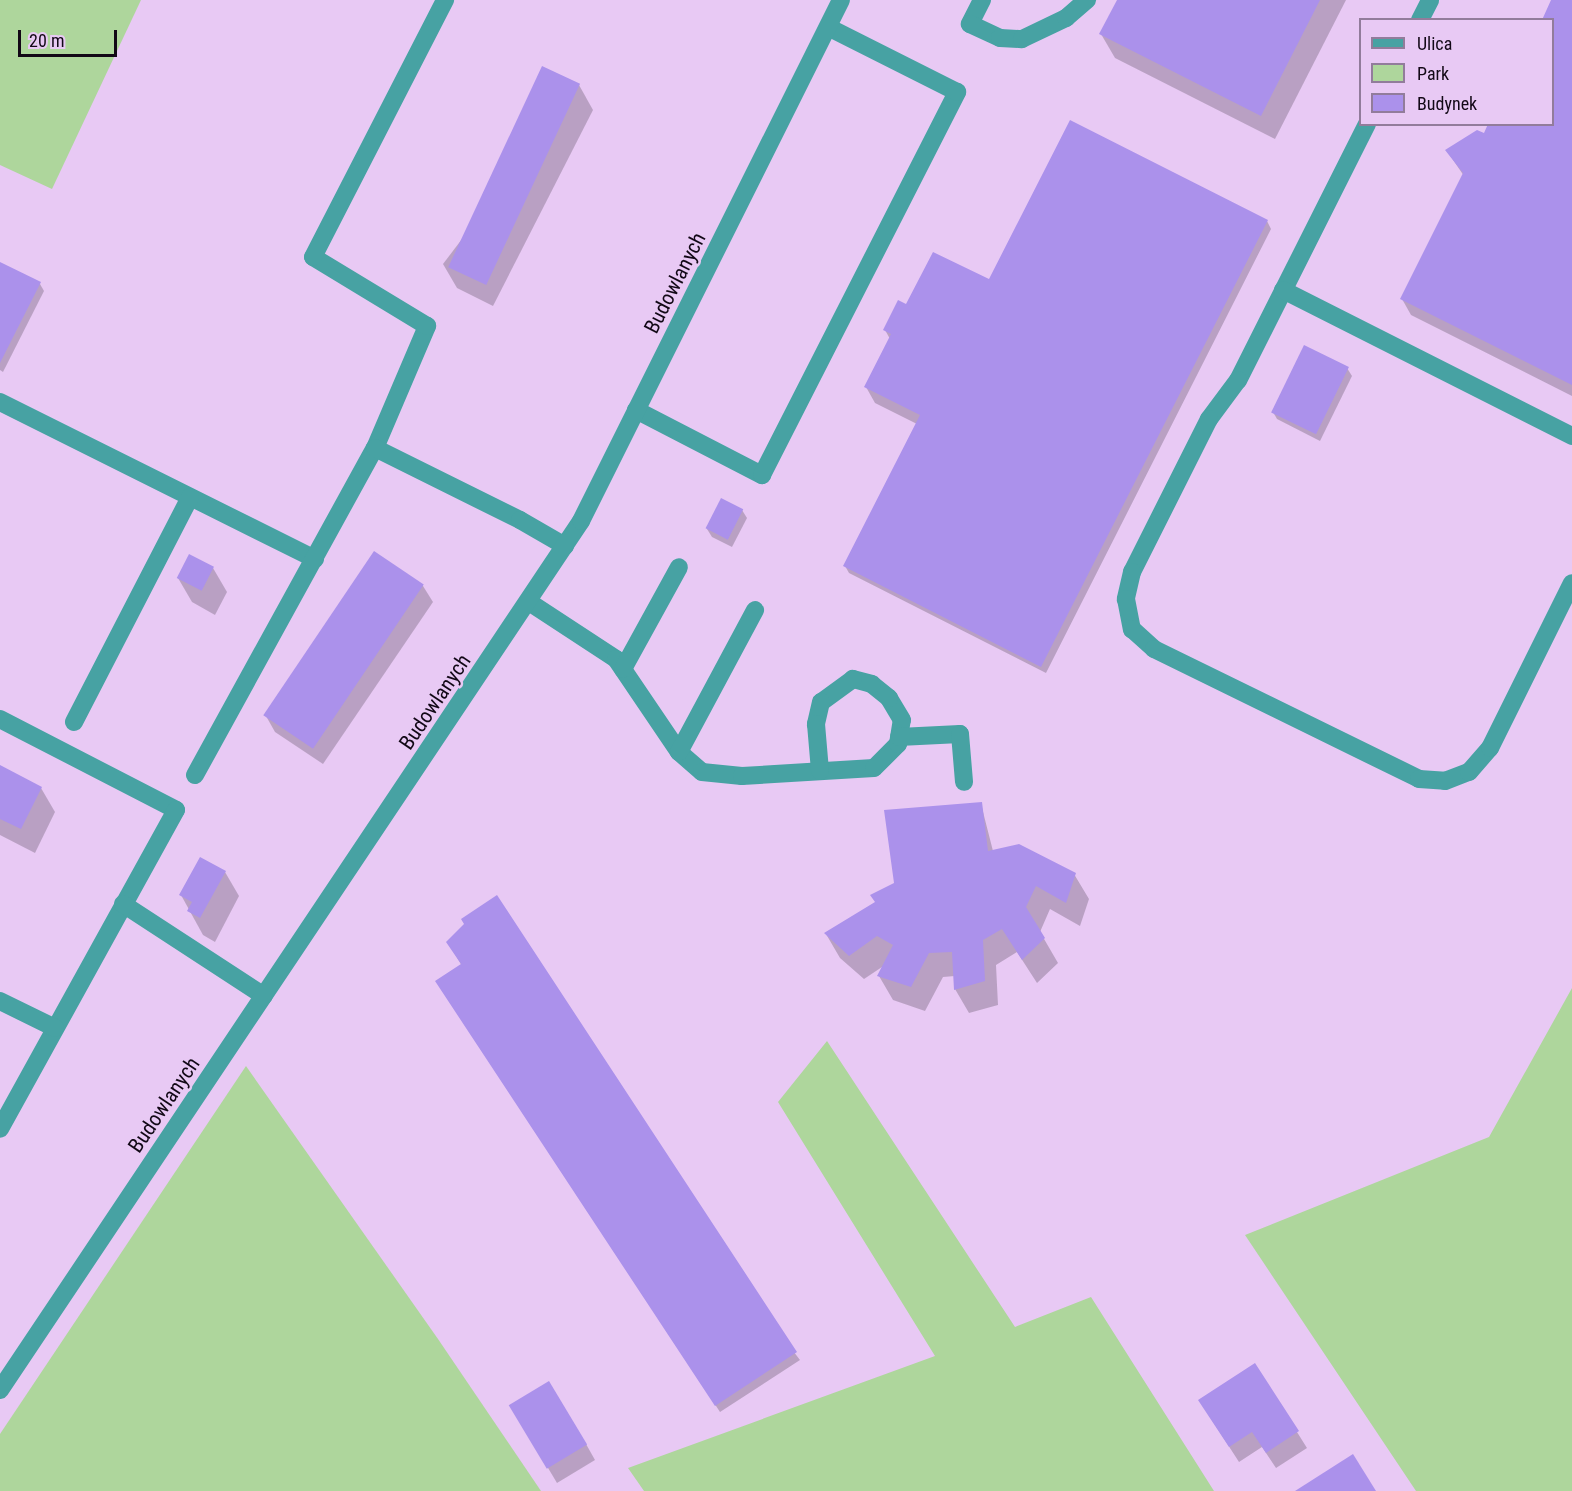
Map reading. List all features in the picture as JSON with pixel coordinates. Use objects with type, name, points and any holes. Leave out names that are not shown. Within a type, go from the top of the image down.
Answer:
[{"type":"street","points":[[195,775],[375,448],[428,326],[313,257],[445,0]]},
{"type":"street","points":[[982,0],[970,24],[1000,38],[1022,39],[1066,18],[1087,0]]},
{"type":"street","points":[[1421,18],[1430,0]]},
{"type":"street","name":"Budowlanych","points":[[0,1390],[565,546],[636,410],[839,1]]},
{"type":"street","points":[[636,410],[762,475],[957,92],[828,27]]},
{"type":"street","points":[[1366,126],[1238,380],[1209,419],[1132,572],[1126,599],[1132,629],[1154,649],[1419,779],[1445,781],[1469,772],[1490,748],[1572,583]]},
{"type":"street","points":[[1283,290],[1572,436]]},
{"type":"street","points":[[0,402],[315,559]]},
{"type":"street","points":[[375,448],[520,520],[565,546]]},
{"type":"street","points":[[74,722],[190,497]]},
{"type":"street","points":[[623,669],[679,567]]},
{"type":"street","points":[[529,602],[576,630],[616,659],[679,752],[702,772],[742,776],[874,768],[898,744],[902,720],[889,698],[872,684],[853,679],[821,702],[816,724],[820,771]]},
{"type":"street","points":[[679,752],[755,610]]},
{"type":"street","points":[[0,719],[176,810],[0,1129]]},
{"type":"street","points":[[899,737],[960,734],[964,782]]},
{"type":"street","points":[[123,904],[264,996]]},
{"type":"street","points":[[0,1001],[55,1028]]},
{"type":"green space","points":[[0,0],[141,0],[52,189],[0,165]]},
{"type":"green space","points":[[1572,988],[1572,1491],[1416,1491],[1245,1235],[1489,1137]]},
{"type":"green space","points":[[827,1041],[1015,1327],[1091,1297],[1214,1491],[644,1491],[628,1468],[935,1356],[778,1102]]},
{"type":"green space","points":[[246,1066],[438,1339],[541,1491],[0,1491],[0,1434]]},
{"type":"building","points":[[1117,0],[1320,0],[1261,116],[1099,34]]},
{"type":"building","points":[[1551,0],[1572,0],[1572,385],[1400,299],[1463,173],[1445,150],[1477,130],[1484,133],[1487,126],[1554,126],[1554,18],[1543,18]]},
{"type":"building","points":[[542,66],[580,84],[486,285],[448,267]]},
{"type":"building","points":[[1070,120],[1268,220],[1041,667],[843,566],[920,415],[864,387],[891,334],[883,330],[898,300],[906,304],[933,252],[989,279]]},
{"type":"building","points":[[0,262],[41,282],[0,363]]},
{"type":"building","points":[[1304,345],[1349,367],[1316,434],[1271,412]]},
{"type":"building","points":[[721,498],[743,509],[728,540],[706,528]]},
{"type":"building","points":[[374,551],[424,585],[313,749],[263,715]]},
{"type":"building","points":[[189,554],[214,567],[202,591],[177,578]]},
{"type":"building","points":[[0,765],[42,787],[21,829],[0,819]]},
{"type":"building","points":[[982,802],[988,851],[1019,844],[1076,873],[1066,903],[1036,886],[1026,907],[1045,938],[1022,960],[1002,929],[983,940],[985,981],[954,990],[952,952],[929,953],[911,987],[877,976],[893,945],[877,936],[849,956],[824,933],[875,902],[870,895],[894,883],[884,810]]},
{"type":"building","points":[[200,857],[226,871],[200,918],[187,911],[192,902],[179,895]]},
{"type":"building","points":[[497,895],[797,1352],[715,1406],[435,981],[461,964],[446,942],[464,924],[461,919]]},
{"type":"building","points":[[1255,1363],[1299,1431],[1266,1453],[1252,1432],[1229,1447],[1198,1400]]},
{"type":"building","points":[[549,1381],[587,1444],[547,1469],[509,1405]]},
{"type":"building","points":[[1353,1454],[1376,1491],[1295,1491]]}]
